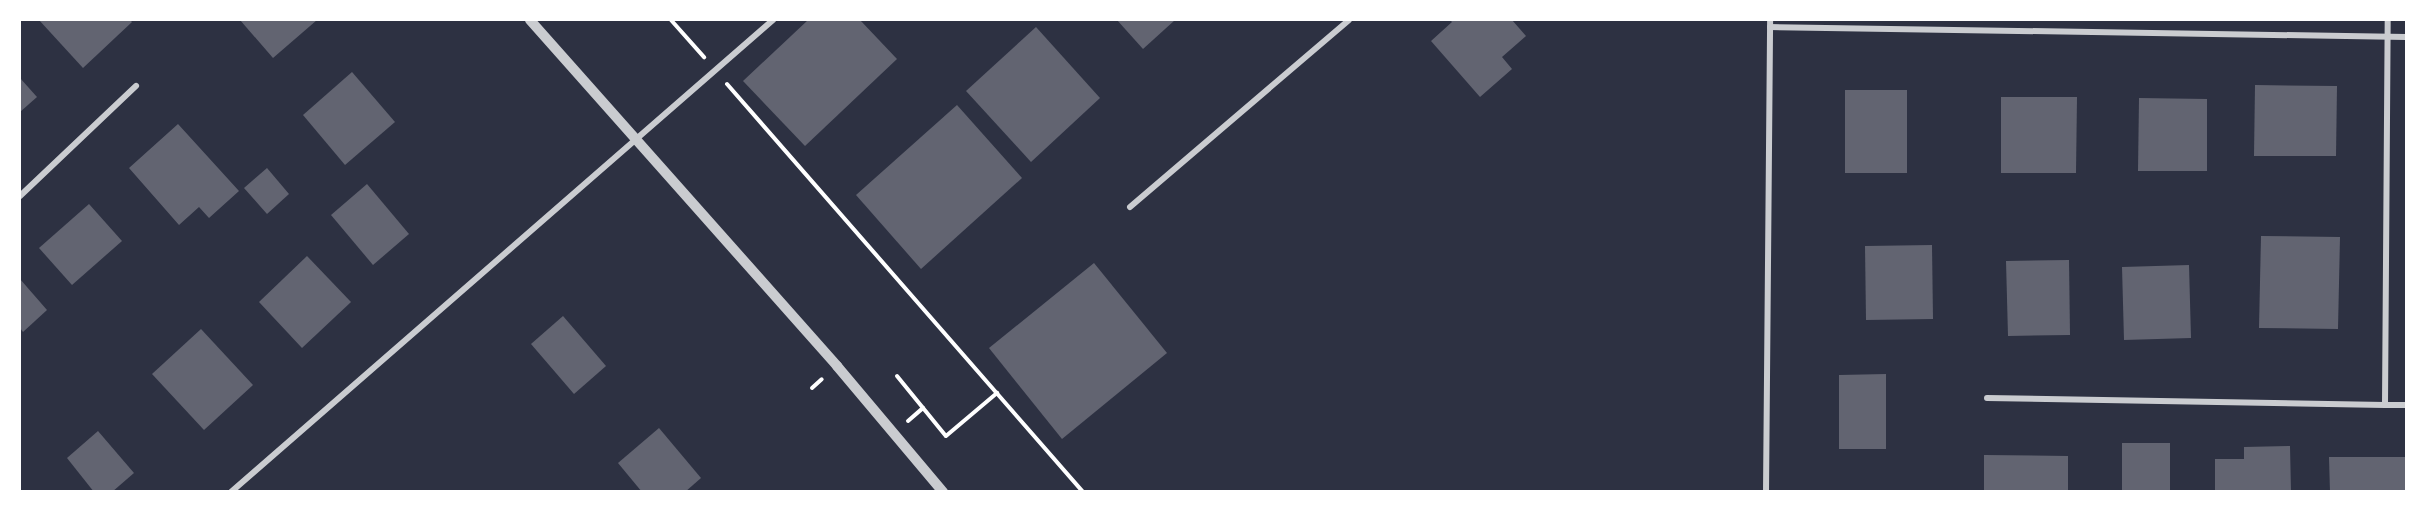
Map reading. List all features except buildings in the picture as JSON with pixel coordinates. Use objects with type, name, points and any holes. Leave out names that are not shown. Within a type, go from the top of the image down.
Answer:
[{"type":"street","points":[[530,20],[837,366],[943,492]]},
{"type":"street","points":[[231,492],[772,20]]},
{"type":"street","points":[[1130,207],[1349,20]]},
{"type":"street","points":[[1766,492],[1770,20]]},
{"type":"street","points":[[2385,405],[2388,20]]},
{"type":"street","points":[[1770,27],[2406,36]]},
{"type":"street","points":[[20,196],[136,86]]},
{"type":"street","points":[[1987,398],[2406,405]]},
{"type":"path","points":[[671,20],[707,60]]},
{"type":"path","points":[[723,79],[1083,492]]},
{"type":"path","points":[[897,376],[946,436],[997,393]]}]
